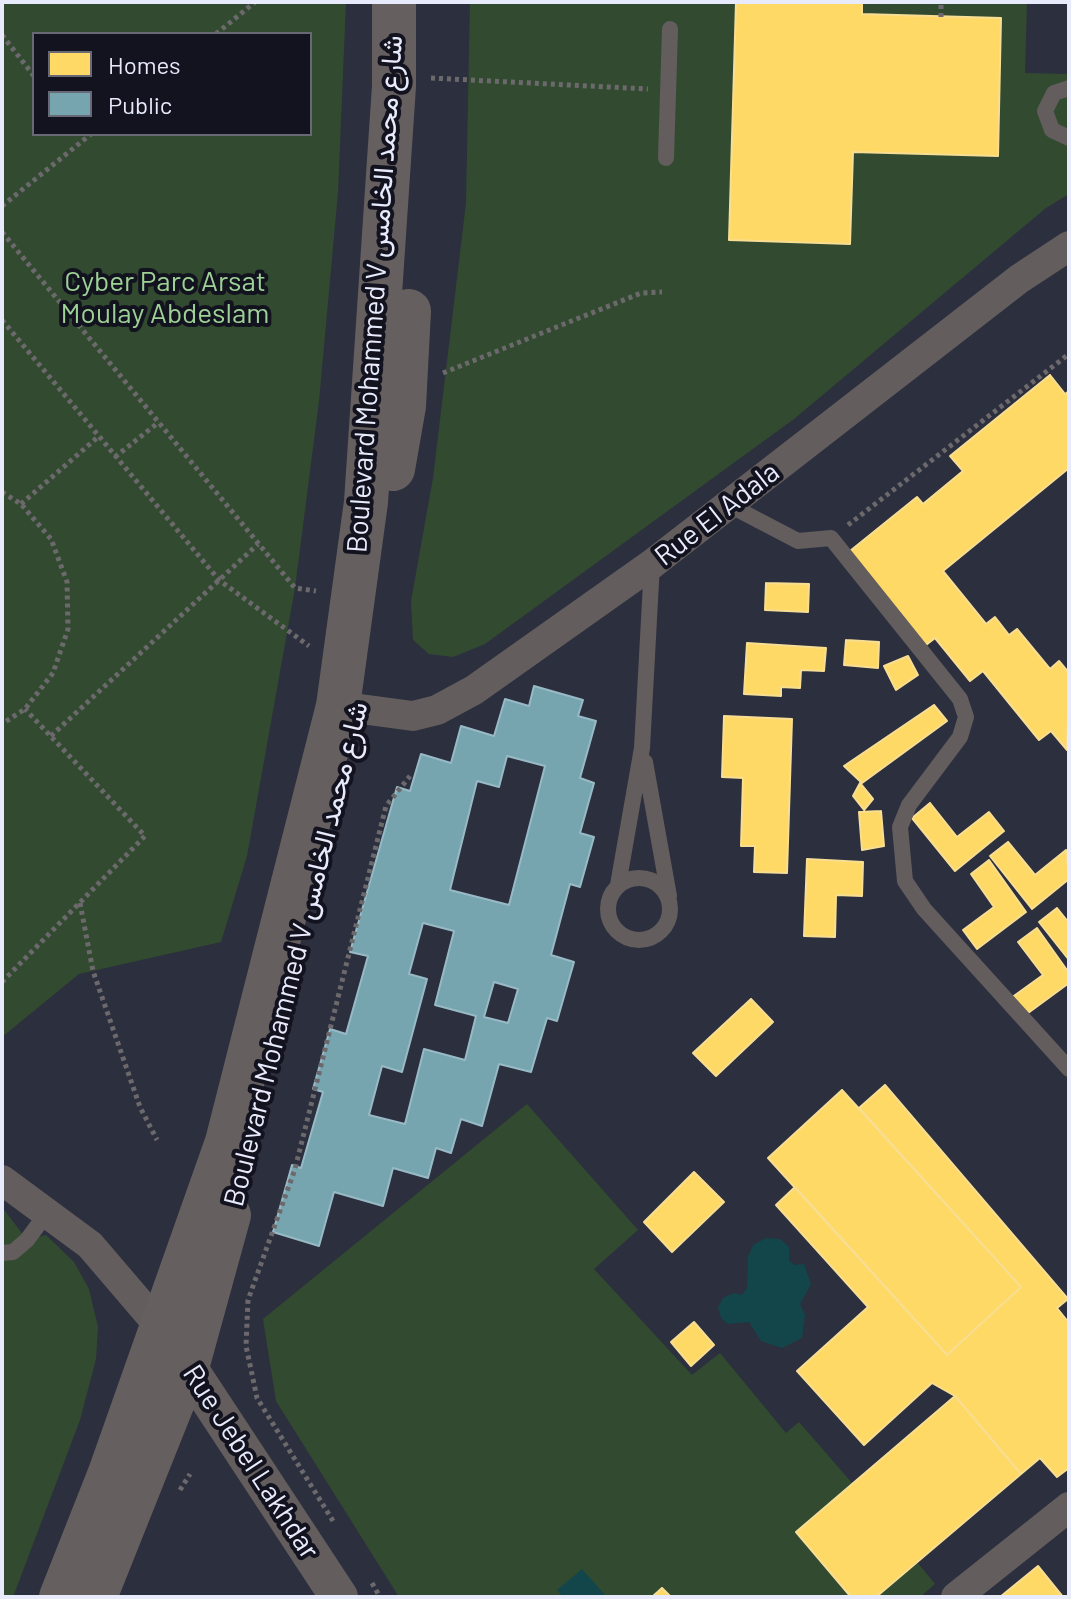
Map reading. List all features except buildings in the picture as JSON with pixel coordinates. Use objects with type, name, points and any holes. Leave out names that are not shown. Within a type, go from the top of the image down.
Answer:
[{"type":"main road","name":"Boulevard Mohammed V شارع محمد الخامس","points":[[61,1597],[227,1142],[350,708],[350,597],[366,502],[394,86],[394,2]]},
{"type":"main road","name":"Boulevard Mohammed V شارع محمد الخامس","points":[[95,1597],[188,1364],[332,838],[350,708],[404,406],[422,78],[421,2]]},
{"type":"street","name":"Rue El Adala","points":[[350,708],[413,716],[447,705],[652,564],[1019,279],[1062,254]]},
{"type":"street","points":[[2,1180],[90,1245],[161,1328]]},
{"type":"street","name":"Rue Jebel Lakhdar","points":[[161,1328],[352,1585]]},
{"type":"street","points":[[956,1597],[1069,1507]]},
{"type":"lane","points":[[666,158],[670,29]]},
{"type":"lane","points":[[1069,88],[1054,93],[1045,111],[1052,130],[1069,138]]},
{"type":"lane","points":[[729,505],[798,541],[831,538],[960,699],[966,717],[960,737],[909,805],[900,827],[905,881],[924,909],[1069,1069]]},
{"type":"lane","points":[[642,748],[669,897],[668,922],[650,938],[638,940],[616,930],[609,920],[610,895],[618,885],[642,748],[652,564]]},
{"type":"lane","points":[[618,885],[640,877],[653,880],[669,897]]},
{"type":"lane","points":[[2,1253],[13,1252],[27,1240],[47,1213]]},
{"type":"path","points":[[218,32],[255,2]]},
{"type":"path","points":[[941,2],[941,17]]},
{"type":"path","points":[[2,35],[32,73]]},
{"type":"path","points":[[422,78],[666,90]]},
{"type":"path","points":[[2,206],[82,137]]},
{"type":"path","points":[[2,232],[295,588],[350,597]]},
{"type":"path","points":[[404,406],[448,369],[641,293],[662,292]]},
{"type":"path","points":[[2,320],[219,580],[310,647]]},
{"type":"path","points":[[831,538],[1069,354]]},
{"type":"path","points":[[115,457],[159,422]]},
{"type":"path","points":[[21,504],[98,437]]},
{"type":"path","points":[[2,492],[21,504],[51,539],[67,582],[68,629],[53,673],[25,709],[2,724]]},
{"type":"path","points":[[51,736],[258,544]]},
{"type":"path","points":[[2,982],[145,836],[25,709]]},
{"type":"path","points":[[341,1534],[257,1398],[246,1346],[248,1300],[295,1169],[386,806],[410,776]]},
{"type":"path","points":[[80,903],[93,971],[140,1107],[157,1140]]},
{"type":"path","points":[[352,1585],[380,1597]]},
{"type":"green space","name":"Cyber Parc Arsat Moulay Abdeslam","points":[[2,2],[346,2],[338,192],[319,401],[295,588],[247,856],[221,942],[79,974],[2,1037]]},
{"type":"green space","points":[[470,2],[1027,2],[1025,73],[1069,74],[1069,194],[1046,208],[794,419],[485,644],[453,657],[429,654],[413,640],[411,601],[433,478],[466,203]]},
{"type":"green space","points":[[527,1104],[638,1230],[594,1269],[692,1375],[720,1353],[786,1433],[799,1422],[852,1483],[796,1532],[851,1597],[399,1597],[276,1401],[263,1319]]},
{"type":"green space","points":[[2,1207],[27,1240],[46,1235],[74,1262],[89,1289],[98,1327],[96,1359],[80,1420],[13,1597],[2,1597]]},
{"type":"green space","points":[[917,1562],[935,1584],[920,1597],[876,1597]]},
{"type":"shaded area","points":[[766,1238],[780,1239],[789,1247],[789,1261],[795,1265],[804,1264],[811,1284],[800,1304],[805,1315],[802,1338],[782,1348],[761,1341],[749,1322],[728,1324],[721,1318],[718,1307],[723,1298],[734,1293],[742,1295],[747,1288],[748,1257],[753,1245]]},
{"type":"shaded area","points":[[582,1569],[607,1597],[563,1597],[557,1590]]}]
